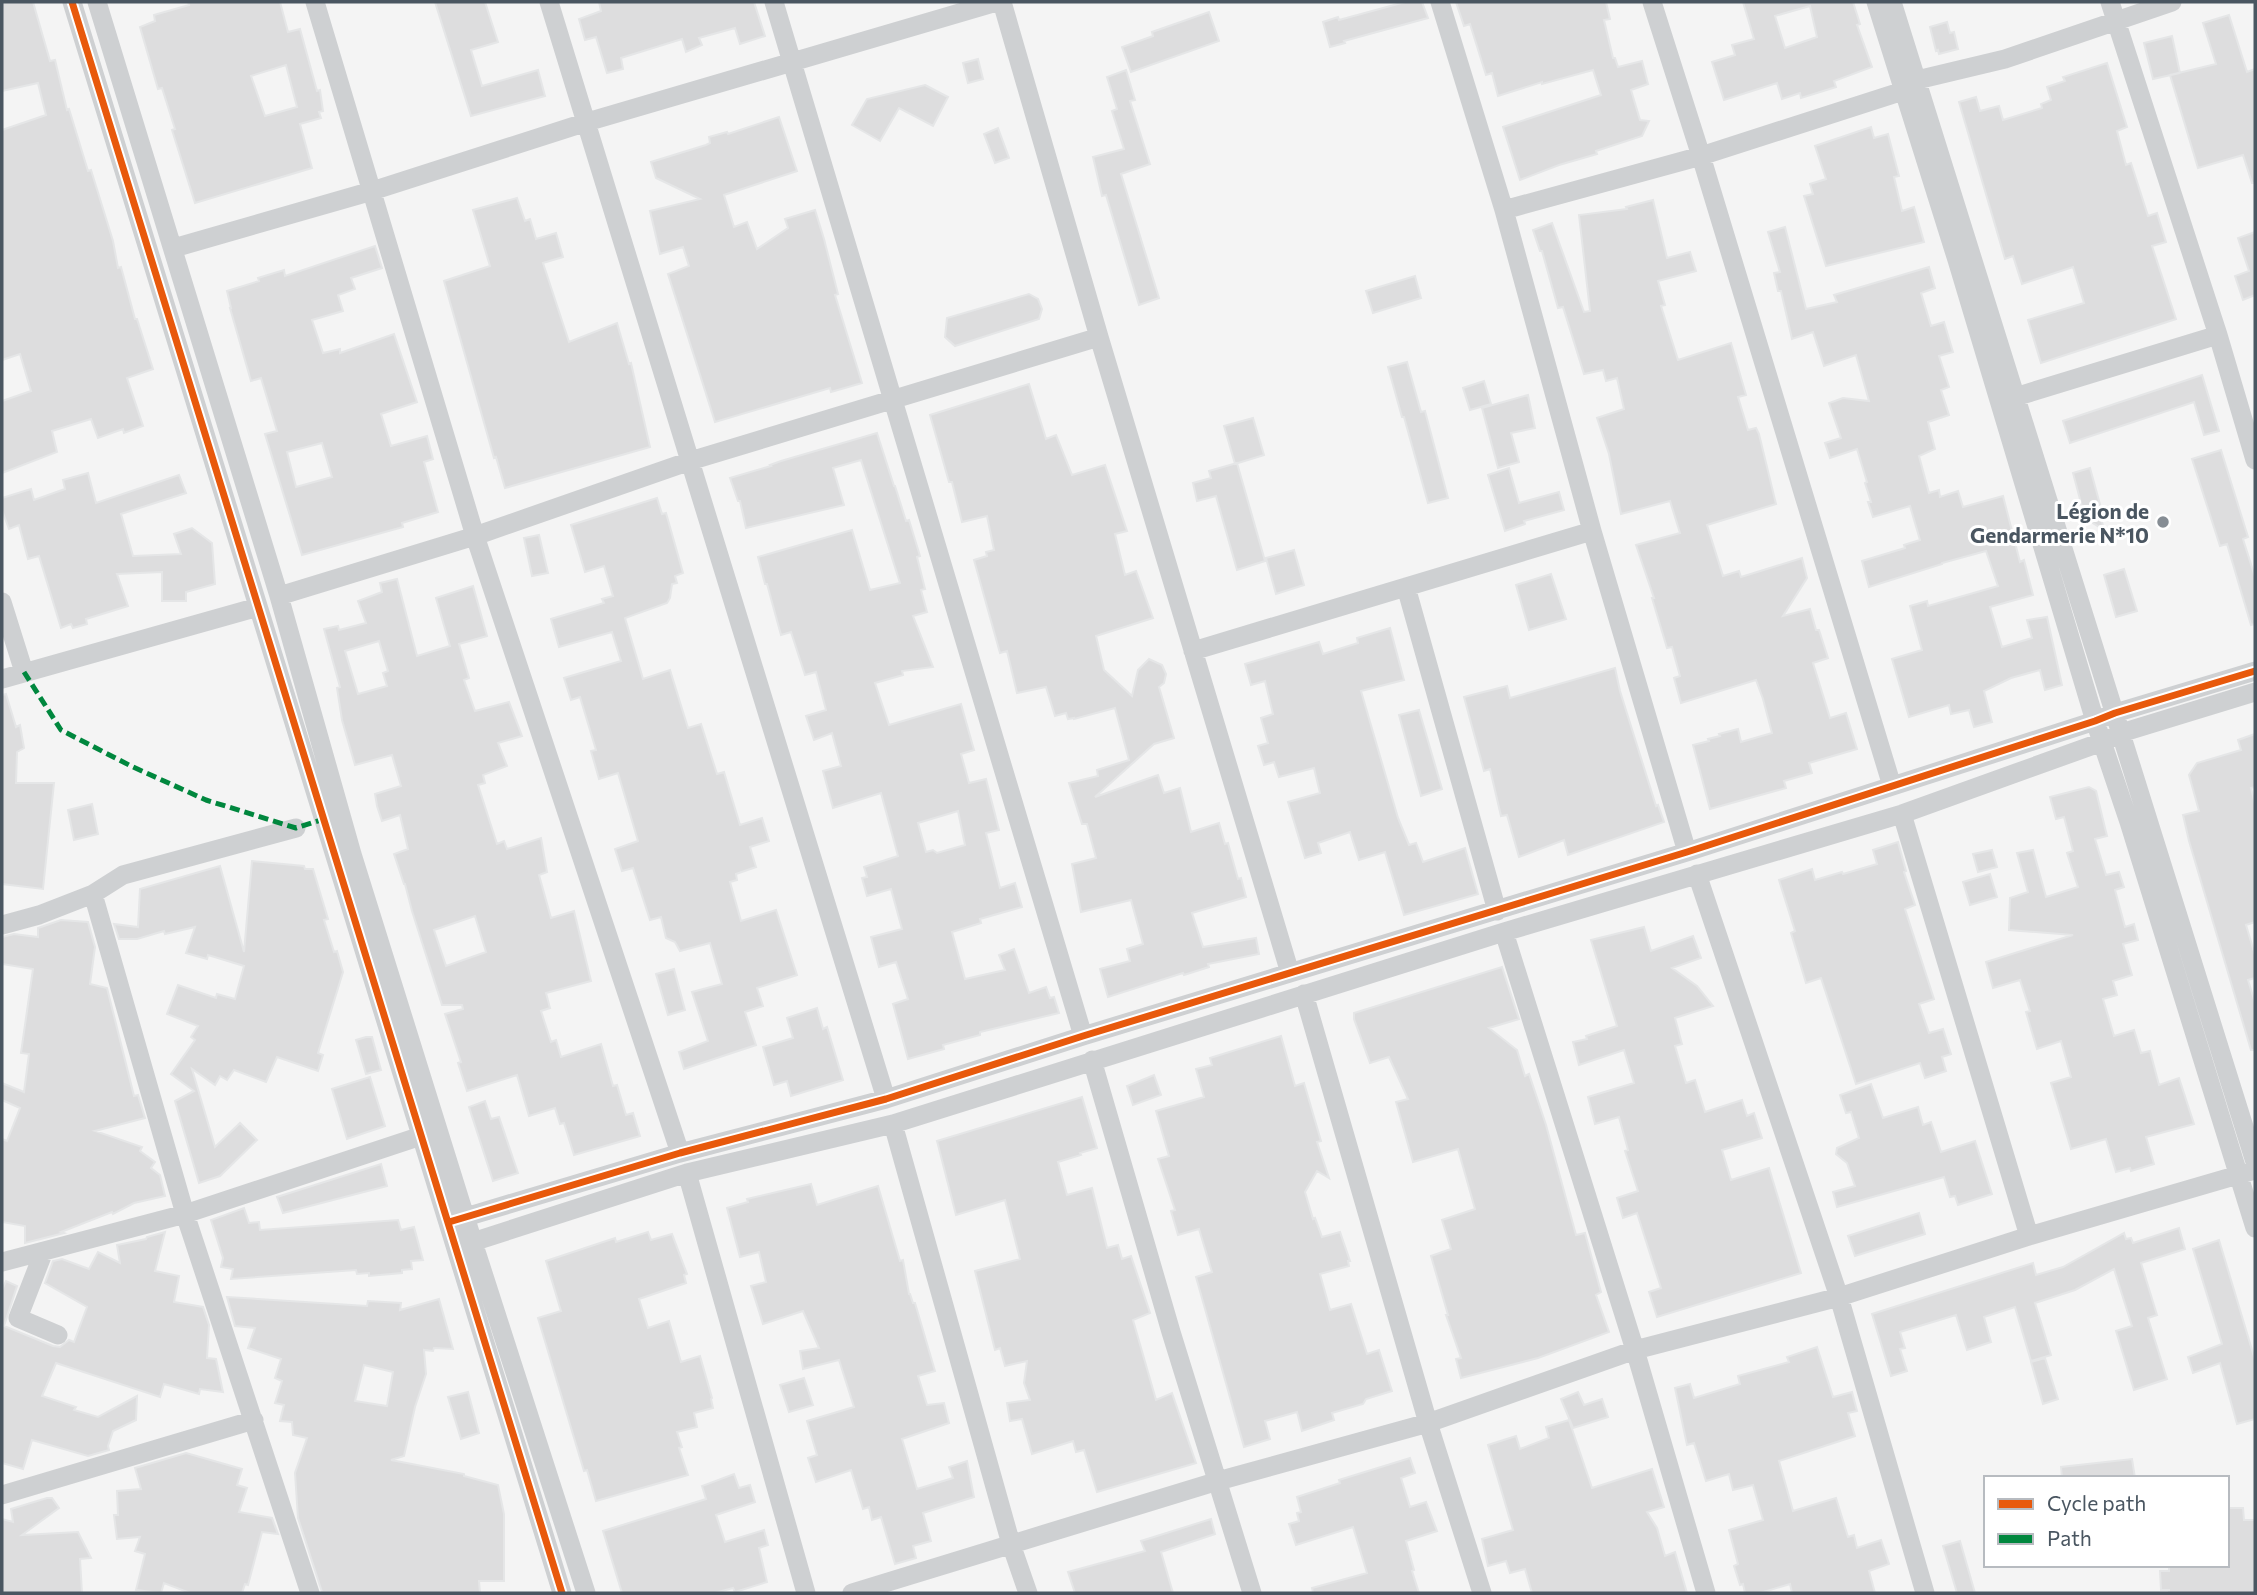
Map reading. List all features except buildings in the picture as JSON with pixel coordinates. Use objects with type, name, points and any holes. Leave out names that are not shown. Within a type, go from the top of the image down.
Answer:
[{"type":"street","points":[[72,2],[421,1136],[458,1220]]},
{"type":"street","points":[[97,2],[279,596],[562,1593]]},
{"type":"street","points":[[315,2],[475,536],[680,1153]]},
{"type":"street","points":[[549,2],[886,1099]]},
{"type":"street","points":[[774,2],[1083,1036]]},
{"type":"street","points":[[174,248],[372,191],[587,122],[1000,2],[1290,973]]},
{"type":"street","points":[[1440,2],[1504,211],[1592,531],[1687,852]]},
{"type":"street","points":[[1652,2],[1892,786]]},
{"type":"street","points":[[1876,2],[1910,86],[2015,397],[2255,1162]]},
{"type":"street","points":[[1892,2],[1910,86],[1961,274],[2095,721],[2247,1172],[2255,1228]]},
{"type":"street","points":[[2110,2],[2218,335],[2255,460]]},
{"type":"street","points":[[1504,211],[1701,156],[1910,86],[2006,59],[2172,2]]},
{"type":"street","points":[[2015,397],[2218,335]]},
{"type":"street","points":[[279,596],[475,536],[690,461],[1099,337]]},
{"type":"street","points":[[1192,650],[1592,531]]},
{"type":"street","points":[[1406,587],[1497,911]]},
{"type":"street","points":[[2,602],[24,672]]},
{"type":"street","points":[[2,679],[258,607]]},
{"type":"street","points":[[458,1220],[680,1153],[886,1099],[1083,1036],[1687,852],[2115,713],[2255,671]]},
{"type":"street","points":[[465,1244],[687,1173],[893,1124],[1504,932],[1902,814],[2121,733],[2255,692]]},
{"type":"street","points":[[1902,814],[2029,1236]]},
{"type":"street","points":[[2,925],[39,915],[93,894],[123,875],[296,828]]},
{"type":"street","points":[[1697,874],[1839,1297],[1925,1593]]},
{"type":"street","points":[[93,894],[185,1214],[310,1593]]},
{"type":"street","points":[[1504,932],[1635,1350],[1706,1593]]},
{"type":"street","points":[[1304,994],[1428,1423],[1482,1593]]},
{"type":"street","points":[[1092,1060],[1171,1332],[1252,1593]]},
{"type":"street","points":[[893,1124],[1011,1544],[1028,1593]]},
{"type":"street","points":[[2,1262],[185,1214],[421,1136]]},
{"type":"street","points":[[852,1593],[1218,1482],[1428,1423],[1635,1350],[1839,1297],[2029,1236],[2247,1172]]},
{"type":"street","points":[[687,1173],[806,1593]]},
{"type":"street","points":[[465,1244],[586,1593]]},
{"type":"street","points":[[44,1251],[18,1318],[58,1335]]},
{"type":"street","points":[[2,1495],[254,1420]]},
{"type":"marked path","points":[[24,672],[61,730],[131,766],[206,800],[296,828],[324,819]]},
{"type":"cycle path","points":[[72,2],[562,1593]]},
{"type":"cycle path","points":[[449,1222],[680,1153],[886,1099],[1083,1036],[1687,852],[2115,713],[2255,671]]},
{"type":"place","name":"Légion de Gendarmerie N*10","points":[[2163,522]]}]
